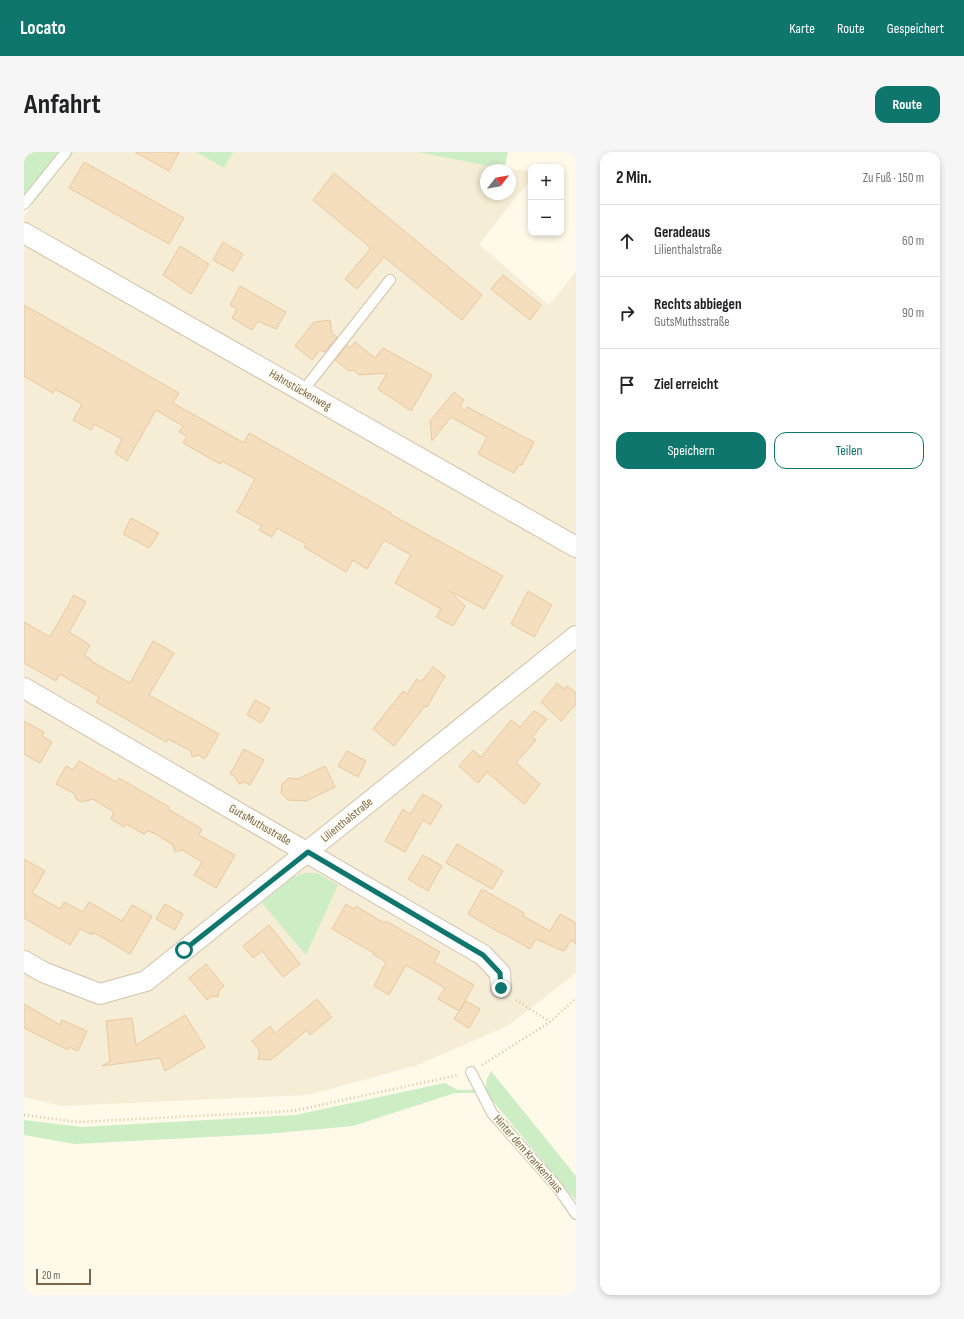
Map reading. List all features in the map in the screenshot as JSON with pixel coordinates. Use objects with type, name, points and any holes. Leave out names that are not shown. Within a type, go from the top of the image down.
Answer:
[{"type":"street","name":"Hahnstückenweg","points":[[24,233],[576,547]]},
{"type":"street","name":"Lilienthalstraße","points":[[24,961],[43,972],[100,994],[146,981],[576,636]]},
{"type":"street","name":"GutsMuthsstraße","points":[[24,688],[483,955],[500,973],[501,988]]},
{"type":"lane","points":[[24,204],[66,152]]},
{"type":"lane","points":[[302,392],[390,280]]},
{"type":"lane","name":"Hinter dem Krankenhaus","points":[[471,1072],[492,1113],[558,1188],[576,1214]]},
{"type":"path","points":[[24,1115],[78,1122],[293,1111],[471,1072],[550,1022],[576,998]]},
{"type":"path","points":[[525,1007],[550,1022]]},
{"type":"shaded area","points":[[74,152],[196,152],[224,168],[233,152],[417,152],[480,164],[480,200],[514,200],[479,244],[549,305],[576,272],[576,973],[509,1025],[418,1065],[308,1095],[61,1106],[24,1097],[24,216]]},
{"type":"shaded area","points":[[516,170],[528,171],[528,183],[516,198]]},
{"type":"green space","points":[[24,152],[74,152],[32,205],[24,201]]},
{"type":"green space","points":[[196,152],[233,152],[224,168]]},
{"type":"green space","points":[[417,152],[508,152],[505,164],[480,164]]},
{"type":"green space","points":[[306,873],[317,873],[338,885],[306,955],[262,903],[293,877]]},
{"type":"green space","points":[[491,1071],[576,1176],[576,1201],[486,1093],[455,1093],[353,1126],[266,1134],[75,1144],[24,1135],[24,1120],[82,1127],[295,1115],[445,1083],[458,1090],[485,1089],[487,1079]]},
{"type":"building","points":[[135,152],[179,152],[169,171]]},
{"type":"building","points":[[84,162],[184,218],[169,244],[69,188]]},
{"type":"building","points":[[334,173],[482,295],[462,320],[384,257],[357,289],[345,279],[371,248],[313,200]]},
{"type":"building","points":[[223,242],[243,254],[233,271],[213,260]]},
{"type":"building","points":[[180,246],[209,264],[191,294],[163,275]]},
{"type":"building","points":[[503,275],[541,305],[530,320],[491,289]]},
{"type":"building","points":[[240,286],[286,312],[276,329],[258,321],[252,330],[232,318],[237,309],[230,305]]},
{"type":"building","points":[[24,305],[179,393],[173,403],[244,443],[249,433],[391,513],[390,514],[503,576],[484,609],[450,591],[465,606],[453,626],[436,617],[441,609],[395,583],[411,555],[384,540],[367,569],[353,560],[346,572],[304,547],[306,544],[277,528],[272,537],[259,530],[262,526],[237,512],[255,479],[222,461],[220,464],[183,443],[187,436],[179,432],[183,426],[156,410],[127,461],[115,453],[122,439],[94,424],[91,430],[73,420],[82,404],[55,389],[53,393],[24,376]]},
{"type":"building","points":[[330,320],[332,333],[337,337],[325,352],[320,350],[312,360],[295,346],[314,322]]},
{"type":"building","points":[[355,342],[375,358],[383,348],[432,375],[411,411],[378,389],[387,373],[359,375],[354,370],[349,371],[335,360],[347,345],[350,348]]},
{"type":"building","points":[[454,392],[464,400],[460,406],[465,411],[467,407],[534,442],[522,465],[519,464],[514,473],[478,454],[487,437],[451,417],[432,441],[430,421]]},
{"type":"building","points":[[131,518],[159,533],[149,548],[123,534]]},
{"type":"building","points":[[528,591],[552,605],[534,637],[511,624]]},
{"type":"building","points":[[74,595],[86,602],[69,632],[90,645],[84,655],[91,659],[91,661],[130,683],[153,641],[174,653],[149,695],[219,734],[205,759],[198,755],[192,757],[191,751],[168,739],[166,742],[96,702],[99,697],[60,674],[56,681],[24,663],[24,622],[50,637]]},
{"type":"building","points":[[433,667],[445,676],[427,707],[425,706],[394,746],[373,729],[403,691],[407,694],[417,679],[421,682]]},
{"type":"building","points":[[557,683],[564,689],[567,686],[576,693],[576,704],[561,721],[541,702]]},
{"type":"building","points":[[255,700],[270,708],[261,723],[247,715]]},
{"type":"building","points":[[534,711],[547,719],[532,737],[536,740],[516,763],[540,784],[524,804],[487,772],[478,783],[459,766],[473,750],[481,757],[511,720],[520,727]]},
{"type":"building","points":[[24,721],[44,732],[42,736],[52,742],[40,763],[24,754]]},
{"type":"building","points":[[244,749],[264,760],[250,785],[244,782],[239,784],[235,777],[230,774]]},
{"type":"building","points":[[347,751],[366,761],[358,777],[338,766]]},
{"type":"building","points":[[79,761],[116,782],[119,778],[169,807],[168,809],[202,829],[199,835],[235,855],[216,888],[194,875],[202,862],[182,850],[175,852],[173,845],[154,833],[148,831],[144,834],[126,824],[124,827],[111,819],[114,812],[93,799],[82,802],[76,799],[75,794],[56,784],[66,766],[73,770]]},
{"type":"building","points":[[325,766],[335,787],[306,801],[288,800],[281,793],[282,784],[289,778],[298,779]]},
{"type":"building","points":[[423,794],[442,805],[430,825],[423,820],[405,852],[385,841],[403,809],[410,814]]},
{"type":"building","points":[[457,844],[503,871],[492,889],[446,863]]},
{"type":"building","points":[[423,855],[442,866],[428,891],[408,879]]},
{"type":"building","points":[[24,859],[45,871],[32,893],[60,909],[64,902],[83,912],[89,902],[122,921],[132,905],[152,916],[130,954],[93,932],[92,935],[80,929],[70,945],[24,918]]},
{"type":"building","points":[[482,889],[524,913],[523,916],[550,931],[560,914],[576,923],[576,944],[571,940],[563,951],[536,939],[530,949],[502,934],[468,914]]},
{"type":"building","points":[[165,904],[183,914],[175,930],[156,919]]},
{"type":"building","points":[[346,904],[354,909],[356,906],[384,923],[386,921],[440,952],[434,962],[474,985],[459,1011],[438,999],[445,988],[406,965],[389,995],[374,986],[386,962],[373,954],[374,953],[332,929]]},
{"type":"building","points":[[269,925],[300,964],[283,977],[262,951],[253,958],[243,946]]},
{"type":"building","points":[[206,964],[224,986],[219,990],[218,997],[212,996],[207,1000],[189,978]]},
{"type":"building","points":[[317,999],[332,1017],[310,1035],[307,1030],[271,1060],[258,1059],[260,1051],[252,1041],[270,1026],[275,1033]]},
{"type":"building","points":[[466,1001],[480,1009],[469,1028],[454,1019]]},
{"type":"building","points":[[24,1004],[60,1025],[62,1020],[87,1031],[78,1051],[69,1047],[68,1050],[24,1028]]},
{"type":"building","points":[[185,1015],[205,1047],[165,1071],[160,1058],[102,1066],[110,1061],[106,1021],[132,1018],[136,1045]]},
{"type":"route","points":[[184,950],[308,852],[483,955],[500,973],[501,988]]}]
